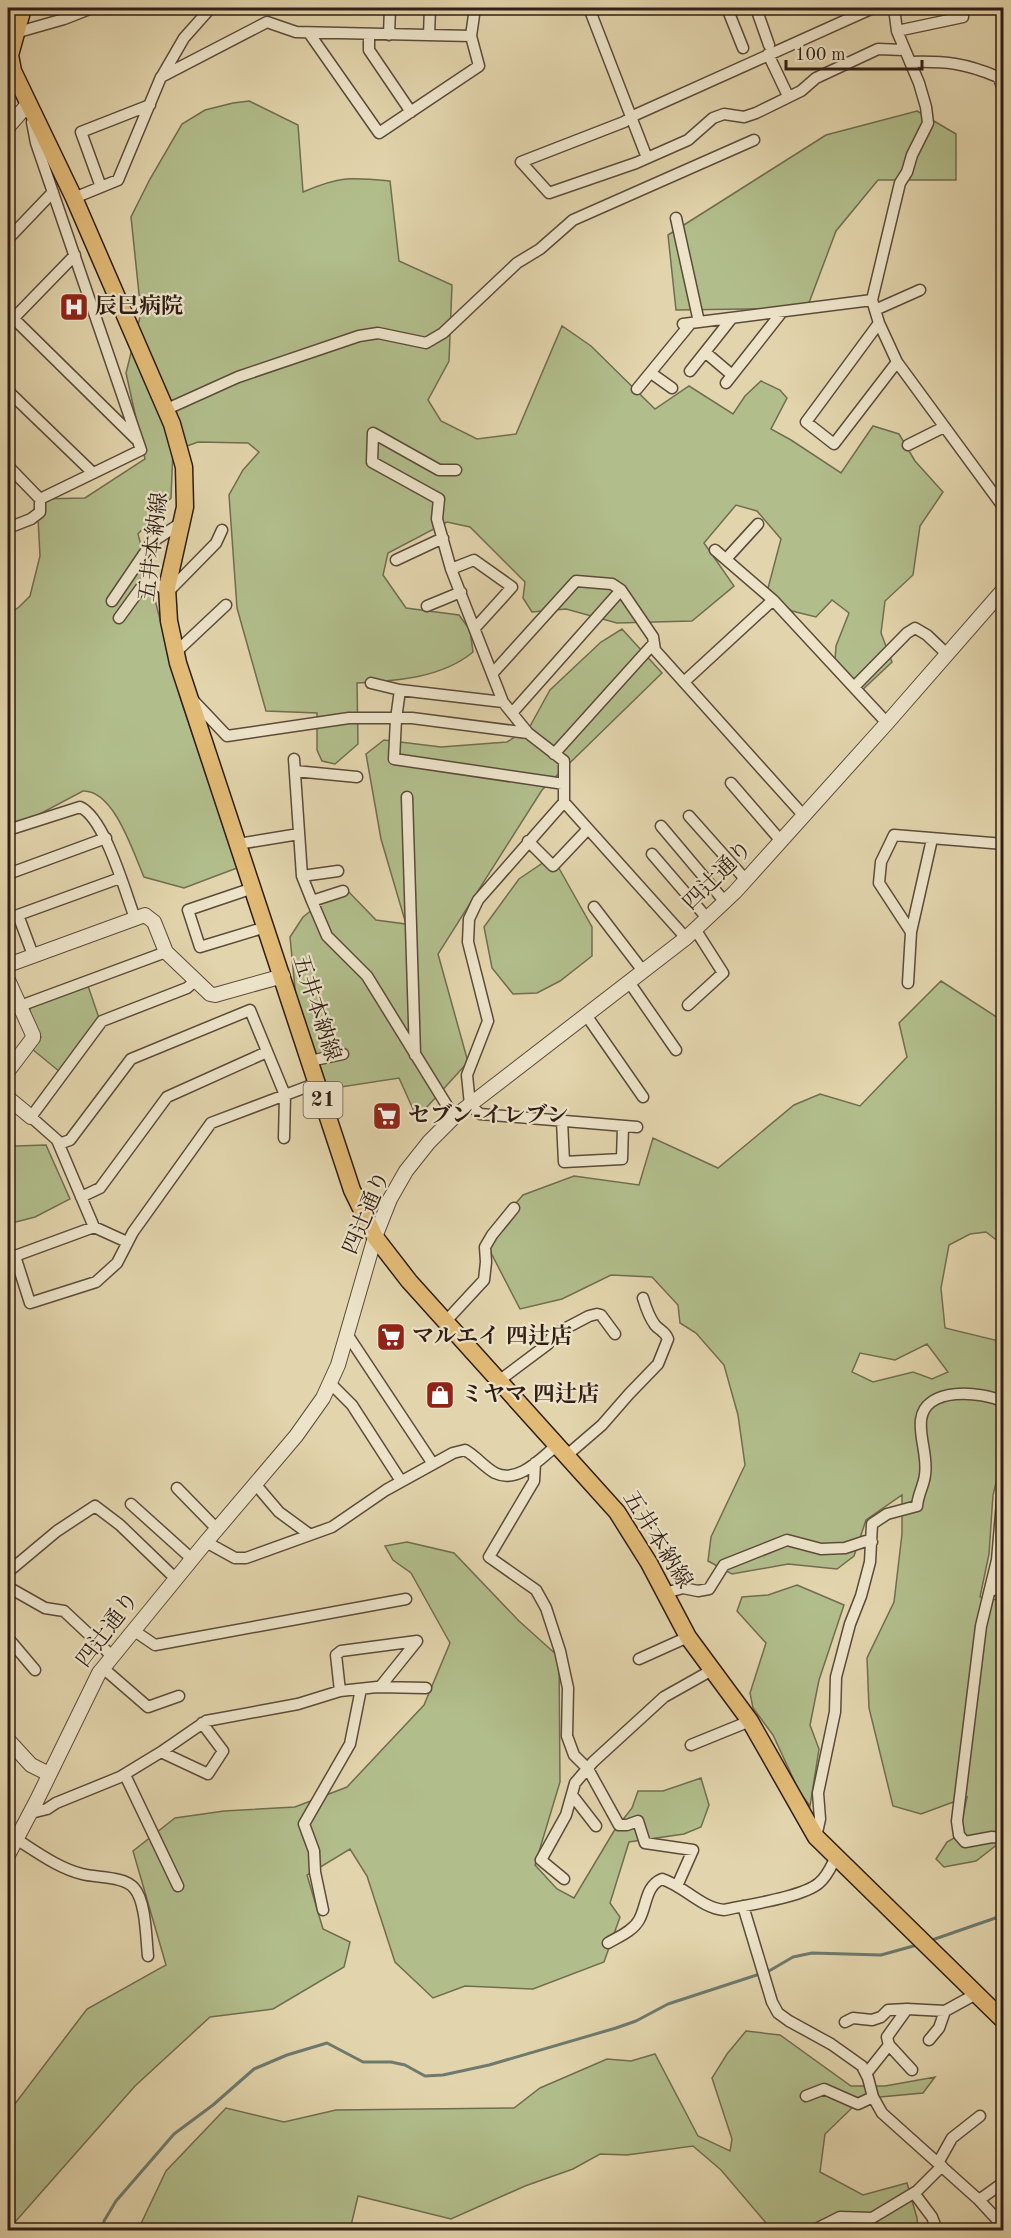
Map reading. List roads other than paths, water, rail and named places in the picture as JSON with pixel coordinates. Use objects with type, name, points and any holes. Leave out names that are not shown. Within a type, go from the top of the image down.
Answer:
[{"type":"main road","name":"五井本納線","points":[[23,8],[10,55],[13,71],[74,198],[167,409],[184,467],[185,507],[168,592],[169,621],[176,652],[352,1190],[375,1237],[409,1281],[617,1512],[688,1637],[750,1721],[816,1837],[1004,2020]]},
{"type":"street","points":[[15,33],[64,19],[92,8]]},
{"type":"street","points":[[74,198],[118,180],[161,77],[184,38],[208,11],[207,8]]},
{"type":"street","points":[[388,35],[390,8]]},
{"type":"street","points":[[429,35],[430,8]]},
{"type":"street","points":[[309,33],[379,133],[479,66],[471,36],[475,8]]},
{"type":"street","points":[[589,8],[647,158]]},
{"type":"street","points":[[727,8],[743,48]]},
{"type":"street","points":[[756,8],[768,50],[788,96]]},
{"type":"street","points":[[873,8],[768,50],[624,122],[521,162],[549,193],[647,158],[688,140],[713,118],[724,114],[744,117],[756,113],[801,91],[816,78],[878,50],[904,50]]},
{"type":"street","points":[[894,8],[897,31],[926,107],[928,123],[900,183],[874,305],[879,323],[897,362],[1004,508]]},
{"type":"street","points":[[897,31],[963,17]]},
{"type":"street","points":[[161,77],[267,22],[296,32],[309,33],[471,36]]},
{"type":"street","points":[[369,35],[369,50],[411,111]]},
{"type":"street","points":[[910,62],[944,62],[1001,74],[1004,90]]},
{"type":"street","points":[[8,127],[28,104]]},
{"type":"street","points":[[28,104],[36,143],[141,450],[40,499]]},
{"type":"street","points":[[101,187],[81,132],[150,105]]},
{"type":"street","points":[[167,409],[238,377],[359,336],[378,333],[426,343],[443,333],[517,263],[540,249],[573,220],[754,140]]},
{"type":"street","points":[[8,239],[53,192]]},
{"type":"street","points":[[676,218],[691,323]]},
{"type":"street","points":[[75,255],[9,318],[138,441]]},
{"type":"street","points":[[638,389],[691,323],[782,312],[874,305],[920,290]]},
{"type":"street","points":[[705,352],[729,379],[782,312]]},
{"type":"street","points":[[690,371],[732,318]]},
{"type":"street","points":[[879,323],[806,422],[834,444],[897,362]]},
{"type":"street","points":[[651,373],[672,388]]},
{"type":"street","points":[[8,391],[93,473]]},
{"type":"street","points":[[908,446],[944,427]]},
{"type":"street","points":[[456,470],[439,470],[373,433],[372,462],[439,499],[437,519],[451,569],[503,702],[528,733],[564,761],[564,802],[691,933],[723,973],[688,1005]]},
{"type":"street","points":[[8,528],[31,519],[40,512],[40,499],[9,471]]},
{"type":"street","points":[[112,601],[152,542],[181,523]]},
{"type":"street","points":[[726,559],[758,524]]},
{"type":"street","points":[[119,618],[148,579],[168,592],[216,543],[222,530]]},
{"type":"street","points":[[396,560],[443,538]]},
{"type":"street","points":[[715,550],[773,600],[887,723]]},
{"type":"street","points":[[451,569],[474,560],[512,587],[475,628]]},
{"type":"street","points":[[492,674],[576,581],[612,584],[621,590],[653,637],[655,650],[804,816]]},
{"type":"street","name":"四辻通り","points":[[8,1855],[31,1813],[85,1699],[108,1662],[133,1629],[297,1436],[323,1398],[338,1365],[375,1237],[390,1199],[406,1171],[429,1142],[454,1117],[691,933],[725,902],[887,723],[1004,588]]},
{"type":"street","points":[[512,713],[621,590]]},
{"type":"street","points":[[427,606],[461,592]]},
{"type":"street","points":[[685,681],[773,600]]},
{"type":"street","points":[[176,652],[226,605]]},
{"type":"street","points":[[855,686],[907,633],[915,628],[921,630],[947,654]]},
{"type":"street","points":[[554,754],[654,643]]},
{"type":"street","points":[[371,683],[400,690],[503,702]]},
{"type":"street","points":[[400,690],[394,759],[564,784]]},
{"type":"street","points":[[189,696],[227,736],[349,718],[412,718],[528,733]]},
{"type":"street","points":[[357,777],[294,765],[302,876],[327,936],[367,976],[454,1117]]},
{"type":"street","points":[[731,783],[781,841]]},
{"type":"street","points":[[407,797],[415,1055]]},
{"type":"street","points":[[564,802],[478,900],[469,920],[468,942],[488,1021],[467,1075],[470,1105],[480,1114],[637,1127]]},
{"type":"street","points":[[8,830],[80,807],[87,810],[106,838],[135,918]]},
{"type":"street","points":[[689,816],[746,880]]},
{"type":"street","points":[[661,826],[725,902]]},
{"type":"street","points":[[528,841],[553,866],[588,829]]},
{"type":"street","points":[[238,844],[299,834]]},
{"type":"street","points":[[911,932],[879,883],[881,862],[894,835],[1004,844]]},
{"type":"street","points":[[8,874],[106,838]]},
{"type":"street","points":[[908,983],[911,932],[933,839]]},
{"type":"street","points":[[652,854],[707,918]]},
{"type":"street","points":[[302,876],[338,871]]},
{"type":"street","points":[[33,955],[13,917],[120,878]]},
{"type":"street","points":[[253,888],[188,910],[200,947],[266,927]]},
{"type":"street","points":[[312,901],[343,891]]},
{"type":"street","points":[[594,907],[643,971]]},
{"type":"street","points":[[8,965],[145,915],[154,922],[166,952],[210,994],[215,995],[283,976]]},
{"type":"street","points":[[20,1006],[166,952]]},
{"type":"street","points":[[8,980],[33,1031],[33,1038],[8,1071]]},
{"type":"street","points":[[30,1117],[102,1021],[188,988],[196,980]]},
{"type":"street","points":[[629,982],[676,1050]]},
{"type":"street","points":[[59,1144],[70,1140],[131,1059],[250,1010],[285,1095],[284,1138]]},
{"type":"street","points":[[586,1015],[643,1097]]},
{"type":"street","points":[[81,1197],[100,1188],[167,1096],[267,1052]]},
{"type":"street","points":[[310,1061],[343,1054]]},
{"type":"street","points":[[94,1227],[15,1256],[30,1303],[96,1282],[117,1263],[139,1223],[211,1123],[317,1083]]},
{"type":"street","points":[[8,1098],[57,1140],[94,1227],[127,1242]]},
{"type":"street","points":[[562,1121],[564,1162],[622,1159],[623,1126]]},
{"type":"street","points":[[446,1321],[484,1280],[485,1247],[514,1208]]},
{"type":"street","points":[[206,1542],[235,1558],[246,1558],[332,1527],[401,1481],[453,1453],[465,1450],[497,1474],[513,1476],[561,1451],[602,1425],[658,1364],[668,1339],[666,1333],[657,1328],[648,1314],[643,1298]]},
{"type":"street","points":[[500,1380],[548,1344],[553,1335],[589,1316],[601,1315],[615,1334]]},
{"type":"street","points":[[347,1334],[433,1464]]},
{"type":"street","points":[[330,1383],[352,1405],[401,1481]]},
{"type":"street","points":[[816,1837],[820,1819],[818,1793],[835,1712],[836,1677],[850,1624],[861,1596],[872,1542],[872,1524],[879,1518],[917,1506],[919,1491],[925,1476],[925,1451],[921,1422],[923,1408],[929,1402],[956,1394],[992,1396],[1004,1402]]},
{"type":"street","points":[[535,1464],[534,1481],[489,1557],[536,1590],[546,1608],[560,1651],[568,1688],[567,1736],[574,1755],[588,1768],[619,1825],[638,1821],[645,1843],[693,1850],[677,1886]]},
{"type":"street","points":[[1004,1479],[1000,1561],[981,1626],[957,1821],[959,1835],[965,1842],[1003,1837],[1004,1845]]},
{"type":"street","points":[[256,1485],[279,1512],[309,1534]]},
{"type":"street","points":[[177,1488],[217,1529]]},
{"type":"street","points":[[131,1504],[192,1559]]},
{"type":"street","points":[[8,1572],[57,1531],[94,1506],[120,1525],[176,1579]]},
{"type":"street","points":[[665,1593],[683,1588],[698,1590],[709,1588],[723,1565],[787,1540],[821,1549],[845,1548],[866,1541],[872,1542]]},
{"type":"street","points":[[8,1587],[45,1608],[64,1611],[148,1707],[179,1696]]},
{"type":"street","points":[[990,1589],[1004,1591]]},
{"type":"street","points":[[133,1629],[155,1645],[406,1599]]},
{"type":"street","points":[[639,1659],[688,1637]]},
{"type":"street","points":[[8,1638],[34,1670]]},
{"type":"street","points":[[340,1691],[336,1655],[341,1651],[417,1641],[380,1688]]},
{"type":"street","points":[[564,1879],[541,1860],[566,1815],[575,1783],[664,1696],[712,1670]]},
{"type":"street","points":[[31,1813],[47,1809],[125,1774],[202,1723],[256,1710],[298,1704],[340,1691],[426,1688]]},
{"type":"street","points":[[323,1910],[315,1872],[314,1851],[304,1824],[350,1744],[361,1689]]},
{"type":"street","points":[[691,1745],[750,1721]]},
{"type":"street","points":[[161,1752],[208,1774],[223,1751],[202,1723]]},
{"type":"street","points":[[8,1740],[31,1765],[49,1774]]},
{"type":"street","points":[[125,1774],[178,1886]]},
{"type":"street","points":[[572,1795],[596,1826]]},
{"type":"street","points":[[16,1839],[66,1869],[85,1875],[124,1881],[134,1888],[141,1899],[148,1956]]},
{"type":"street","points":[[608,1943],[628,1931],[638,1921],[650,1888],[662,1879],[712,1909],[724,1910],[802,1892],[819,1884],[827,1875],[837,1855]]},
{"type":"street","points":[[743,1906],[772,2002],[778,2013],[831,2044],[862,2066],[873,2097],[882,2113],[979,2200],[1004,2227]]},
{"type":"street","points":[[845,2022],[853,2018],[872,2020],[881,2017],[888,2010],[945,2011],[976,1994]]},
{"type":"street","points":[[907,2009],[887,2037],[889,2045],[912,2070]]},
{"type":"street","points":[[929,2040],[939,2028],[945,2011]]},
{"type":"street","points":[[866,2074],[889,2045]]},
{"type":"street","points":[[806,2096],[824,2089],[858,2104],[873,2097]]},
{"type":"street","points":[[814,2230],[840,2217],[872,2218],[914,2193],[940,2164],[952,2138],[980,2116]]},
{"type":"street","points":[[979,2200],[1004,2181]]},
{"type":"street","points":[[914,2193],[932,2217],[937,2230]]},
{"type":"waterway","points":[[932,1940],[1004,1915]]},
{"type":"waterway","points":[[103,2230],[104,2221],[116,2201],[174,2134],[213,2105],[254,2069],[287,2055],[327,2043],[363,2062],[391,2062],[405,2065],[425,2076],[443,2075],[489,2065],[616,2028],[636,2021],[668,2004],[769,1971],[793,1957],[812,1953],[881,1955],[917,1945]]},
{"type":"place","name":"辰巳病院","points":[[74,307]]},
{"type":"place","name":"セブン-イレブン","points":[[387,1116]]},
{"type":"place","name":"マルエイ 四辻店","points":[[391,1337]]},
{"type":"place","name":"ミヤマ 四辻店","points":[[440,1395]]}]
